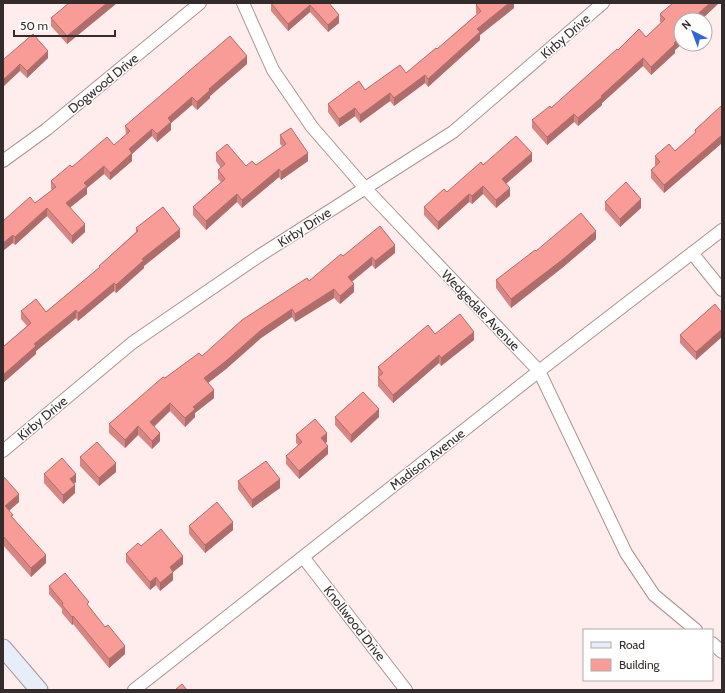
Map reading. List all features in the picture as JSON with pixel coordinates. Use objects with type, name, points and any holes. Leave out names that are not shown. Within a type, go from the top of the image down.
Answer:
[{"type":"main road","points":[[3,648],[39,690]]},
{"type":"street","name":"Dogwood Drive","points":[[3,161],[47,129],[200,3]]},
{"type":"street","name":"Wedgedale Avenue","points":[[243,3],[272,70],[312,127],[365,188],[539,371],[626,553],[654,595],[695,629]]},
{"type":"street","name":"Kirby Drive","points":[[3,451],[132,343],[259,256],[453,132],[603,3]]},
{"type":"street","name":"Madison Avenue","points":[[134,690],[539,371],[722,230]]},
{"type":"street","points":[[692,253],[722,290]]},
{"type":"street","name":"Knollwood Drive","points":[[303,557],[406,690]]},
{"type":"street","points":[[713,644],[722,652]]},
{"type":"building","points":[[69,3],[107,3],[67,36],[51,18]]},
{"type":"building","points":[[271,3],[329,3],[339,15],[328,25],[310,5],[288,24]]},
{"type":"building","points":[[478,3],[509,3],[477,29],[480,32],[428,79],[425,75],[394,98],[390,93],[360,115],[355,108],[339,119],[328,104],[359,81],[365,90],[400,65],[406,73],[436,48],[437,49],[481,11],[476,5]]},
{"type":"building","points":[[673,3],[710,3],[700,12],[673,12],[673,46],[651,67],[643,58],[578,118],[574,114],[547,137],[532,120],[550,106],[551,108],[617,49],[618,50],[639,29],[646,37],[665,19],[660,14]]},
{"type":"building","points":[[33,34],[48,51],[27,71],[20,64],[3,80],[3,58],[4,59]]},
{"type":"building","points":[[230,36],[247,56],[209,89],[210,90],[197,102],[192,97],[168,118],[171,122],[157,134],[152,129],[129,149],[132,153],[110,173],[104,166],[84,183],[87,186],[66,203],[85,224],[72,236],[47,208],[15,237],[13,235],[3,243],[3,221],[30,197],[35,203],[56,187],[51,181],[70,165],[72,167],[107,137],[114,145],[130,131],[125,126]]},
{"type":"building","points":[[721,106],[722,135],[664,185],[651,170],[660,162],[655,156],[669,144],[675,151]]},
{"type":"building","points":[[291,128],[308,153],[281,172],[279,169],[242,200],[237,194],[206,221],[193,207],[225,179],[218,170],[225,164],[216,153],[227,144],[246,166],[252,161],[256,165],[286,144],[280,135]]},
{"type":"building","points":[[516,136],[532,153],[502,179],[510,188],[496,200],[483,186],[472,196],[469,194],[438,222],[424,207],[444,189],[447,192],[481,162],[483,165]]},
{"type":"building","points":[[626,182],[641,199],[620,219],[605,202]]},
{"type":"building","points":[[163,207],[180,229],[142,259],[144,260],[116,285],[114,283],[78,313],[76,310],[34,344],[36,346],[3,375],[3,347],[31,323],[21,311],[36,299],[46,312],[100,267],[99,266],[138,231],[136,228]]},
{"type":"building","points":[[581,213],[596,231],[562,260],[511,299],[496,280],[535,250],[536,251]]},
{"type":"building","points":[[380,226],[395,245],[375,261],[372,257],[348,277],[354,284],[340,296],[334,289],[295,314],[292,309],[261,330],[204,378],[214,390],[193,407],[195,409],[185,418],[170,403],[150,422],[160,433],[152,441],[138,426],[125,440],[109,424],[163,377],[165,378],[199,353],[202,356],[242,320],[307,278],[309,281],[341,254],[343,256]]},
{"type":"building","points":[[715,304],[722,313],[722,329],[696,352],[680,335]]},
{"type":"building","points":[[460,314],[474,332],[441,358],[439,355],[393,395],[378,377],[383,373],[378,367],[428,325],[435,334]]},
{"type":"building","points":[[363,392],[379,409],[351,435],[335,417]]},
{"type":"building","points":[[315,419],[327,433],[321,438],[328,446],[299,471],[286,456],[302,442],[296,435]]},
{"type":"building","points":[[97,442],[116,463],[99,478],[80,457]]},
{"type":"building","points":[[62,458],[76,474],[70,479],[75,485],[63,495],[44,474]]},
{"type":"building","points":[[266,461],[280,479],[252,500],[238,481]]},
{"type":"building","points":[[3,476],[19,494],[5,506],[13,515],[11,516],[46,555],[31,568],[3,536]]},
{"type":"building","points":[[217,502],[233,522],[205,545],[189,526]]},
{"type":"building","points":[[161,529],[183,556],[170,567],[173,572],[160,583],[156,577],[150,582],[126,554],[138,543],[141,546]]},
{"type":"building","points":[[65,573],[89,602],[87,604],[105,627],[108,625],[125,646],[109,659],[62,605],[63,603],[49,586]]},
{"type":"building","points":[[182,684],[187,690],[175,690]]}]
